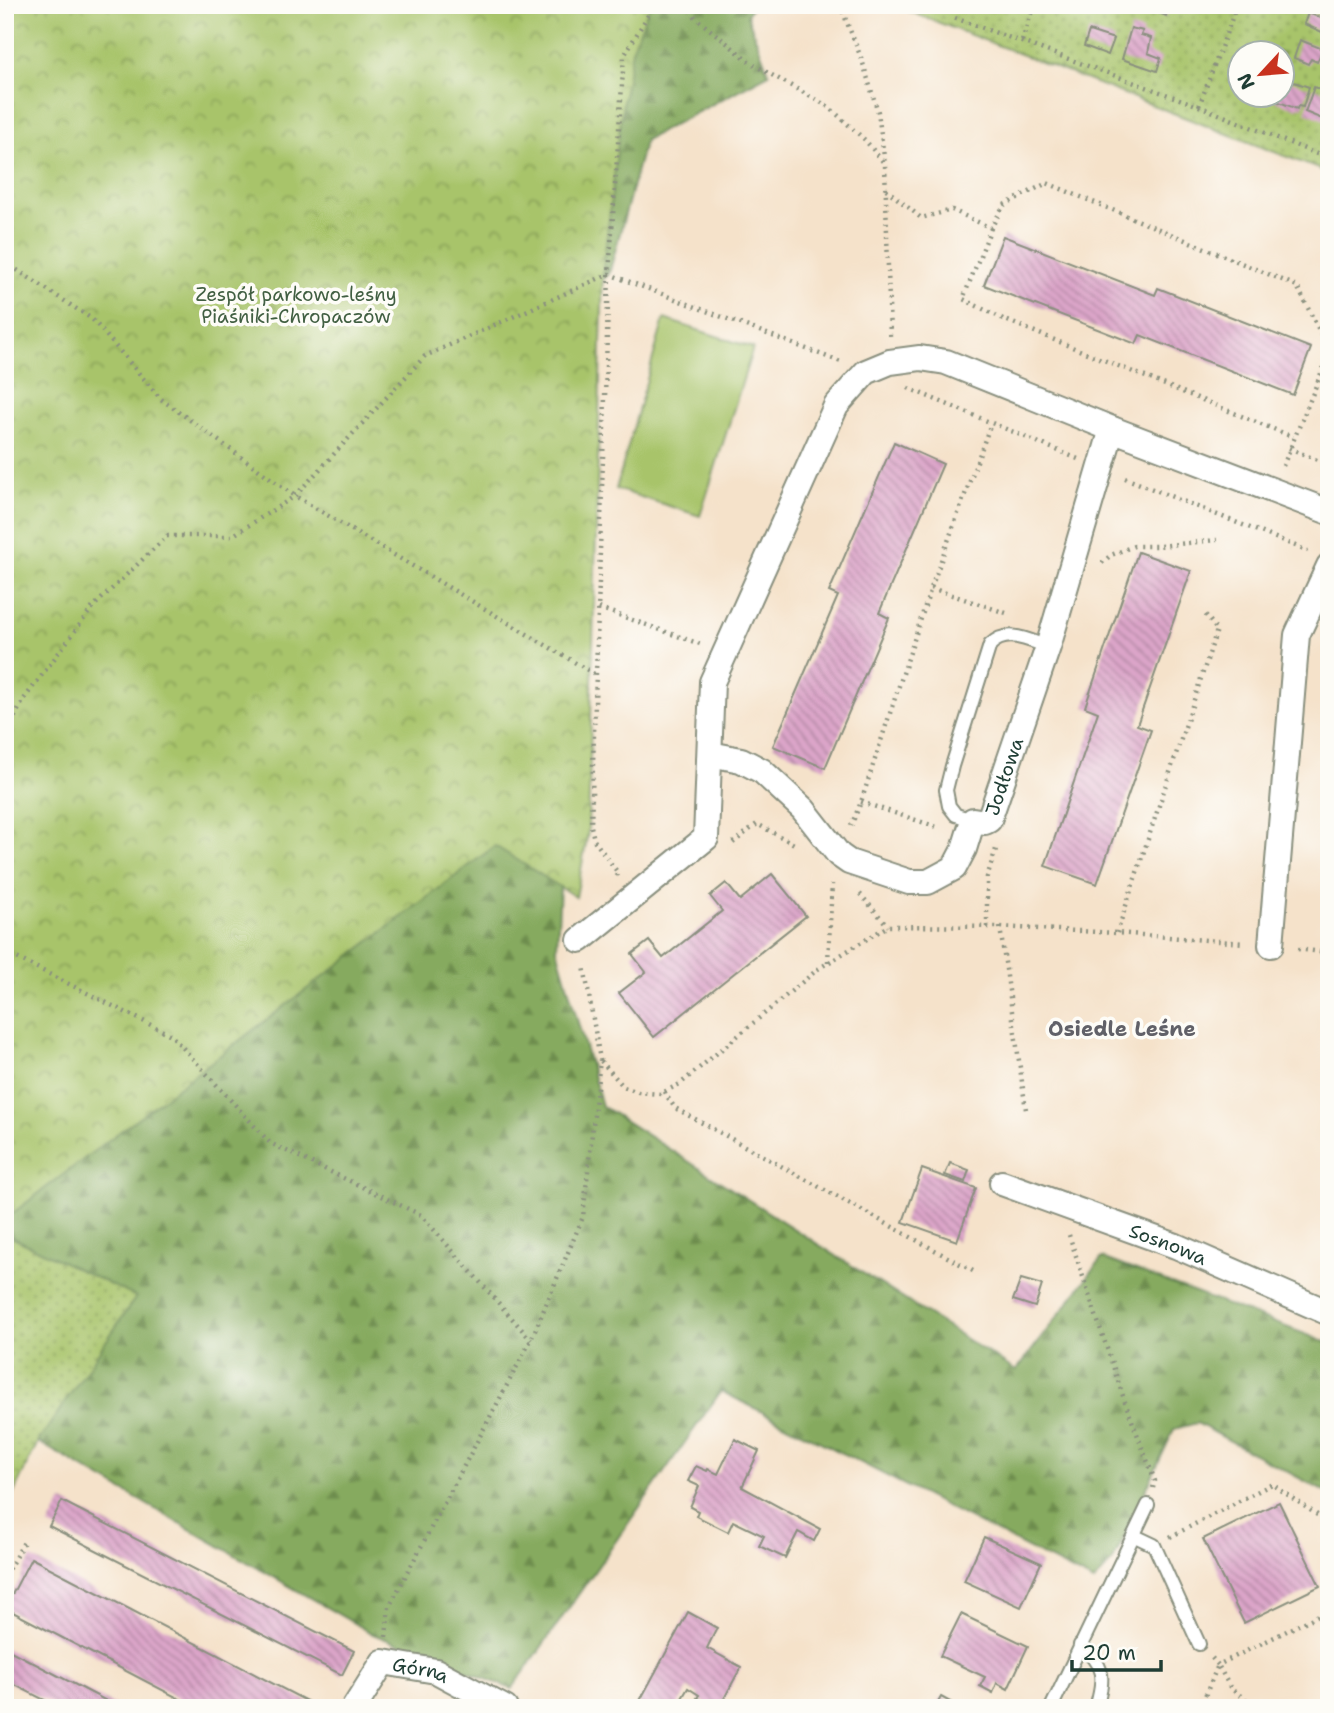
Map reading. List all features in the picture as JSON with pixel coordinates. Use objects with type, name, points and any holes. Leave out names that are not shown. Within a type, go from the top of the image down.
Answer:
[{"type":"street","points":[[580,940],[706,838],[712,682],[836,406],[866,372],[890,362],[920,358],[946,362],[1329,512]]},
{"type":"street","name":"Jodłowa","points":[[710,754],[741,760],[762,771],[803,809],[836,860],[909,882],[928,882],[954,868],[964,849],[973,820],[989,820],[1048,647],[1112,429]]},
{"type":"street","points":[[1271,945],[1297,635],[1329,565]]},
{"type":"street","name":"Sosnowa","points":[[1002,1183],[1176,1246],[1329,1313]]},
{"type":"street","name":"Górna","points":[[354,1708],[383,1662],[436,1671],[505,1708]]},
{"type":"lane","points":[[973,820],[956,815],[949,806],[946,790],[989,645],[1007,635],[1048,647]]},
{"type":"lane","points":[[1051,1708],[1148,1505]]},
{"type":"lane","points":[[1135,1536],[1154,1545],[1199,1644]]},
{"type":"lane","points":[[1080,1645],[1094,1656],[1101,1671],[1102,1689],[1096,1708]]},
{"type":"path","points":[[611,884],[618,873],[594,841],[591,826],[608,274],[624,57],[654,5]]},
{"type":"path","points":[[685,5],[697,19],[754,65],[828,107],[865,140],[885,164]]},
{"type":"path","points":[[840,5],[862,60],[878,113],[885,164],[890,362]]},
{"type":"path","points":[[1021,41],[1034,5]]},
{"type":"path","points":[[1199,106],[1237,5]]},
{"type":"path","points":[[955,18],[1199,106],[1329,159]]},
{"type":"path","points":[[1282,466],[1329,352],[1297,286],[1047,183],[1004,205],[991,228],[963,299],[1003,319],[1293,437]]},
{"type":"path","points":[[886,189],[921,218],[952,210],[991,228]]},
{"type":"path","points":[[5,262],[92,319],[161,399],[295,496],[596,675]]},
{"type":"path","points":[[5,736],[24,699],[93,607],[167,536],[232,536],[295,496],[425,356],[608,274],[866,372]]},
{"type":"path","points":[[828,963],[830,906],[836,860],[861,802],[931,588],[990,423]]},
{"type":"path","points":[[1289,448],[1329,465]]},
{"type":"path","points":[[931,588],[1017,616]]},
{"type":"path","points":[[599,608],[725,653]]},
{"type":"path","points":[[1117,933],[1217,630],[1205,614]]},
{"type":"path","points":[[861,802],[941,828]]},
{"type":"path","points":[[729,834],[729,846],[757,824],[801,848]]},
{"type":"path","points":[[836,860],[888,926]]},
{"type":"path","points":[[600,1060],[624,1087],[638,1092],[660,1094],[680,1084],[818,968],[888,926],[1000,927],[1117,933],[1271,945],[1329,953]]},
{"type":"path","points":[[1000,927],[1026,1110]]},
{"type":"path","points":[[383,1662],[389,1607],[531,1340],[583,1217],[600,1060],[580,940]]},
{"type":"path","points":[[5,952],[171,1035],[270,1143],[421,1215],[531,1340]]},
{"type":"path","points":[[664,1092],[675,1108],[973,1272]]},
{"type":"path","points":[[1069,1208],[1068,1231],[1125,1402],[1155,1481],[1148,1505]]},
{"type":"path","points":[[1154,1545],[1272,1484],[1329,1523]]},
{"type":"path","points":[[5,1575],[24,1542]]},
{"type":"path","points":[[1200,1708],[1218,1665],[1329,1609]]},
{"type":"path","points":[[1199,1644],[1218,1665],[1231,1689],[1258,1708]]},
{"type":"green space","name":"Zespół parkowo-leśny Piaśniki-Chropaczów","points":[[5,5],[753,5],[747,15],[769,74],[645,140],[609,274],[588,294],[557,949],[602,1106],[1016,1371],[1102,1258],[1329,1343],[1329,1494],[1197,1423],[1174,1429],[1113,1561],[1094,1582],[721,1391],[512,1689],[373,1634],[38,1442],[135,1297],[5,1234]]},
{"type":"green space","points":[[5,5],[650,5],[632,50],[603,268],[588,832],[576,897],[495,846],[5,1219]]},
{"type":"green space","points":[[893,5],[1329,5],[1329,173]]},
{"type":"green space","points":[[664,319],[753,348],[700,516],[616,489]]},
{"type":"green space","points":[[5,1234],[136,1297],[38,1442],[5,1511]]},
{"type":"building","points":[[1139,5],[1169,5],[1166,16]]},
{"type":"building","points":[[1308,13],[1329,21],[1324,33],[1304,24]]},
{"type":"building","points":[[1131,28],[1143,31],[1141,35],[1151,38],[1148,53],[1161,58],[1157,71],[1122,59]]},
{"type":"building","points":[[1089,31],[1114,39],[1108,55],[1084,46]]},
{"type":"building","points":[[1300,40],[1323,49],[1317,62],[1311,59],[1308,64],[1296,59]]},
{"type":"building","points":[[1296,83],[1309,87],[1303,107],[1298,106],[1297,109],[1294,108]]},
{"type":"building","points":[[1314,87],[1329,93],[1327,121],[1305,112]]},
{"type":"building","points":[[1003,236],[1155,295],[1158,288],[1311,348],[1293,395],[1140,335],[1136,344],[984,285]]},
{"type":"building","points":[[894,442],[943,464],[879,613],[889,618],[825,768],[773,746],[838,596],[829,592]]},
{"type":"building","points":[[1138,552],[1191,571],[1137,725],[1151,730],[1097,884],[1045,866],[1098,712],[1085,707]]},
{"type":"building","points":[[772,874],[806,916],[654,1037],[619,993],[646,972],[632,954],[649,941],[663,958],[722,911],[710,896],[726,883],[740,900]]},
{"type":"building","points":[[950,1163],[969,1170],[965,1182],[945,1175]]},
{"type":"building","points":[[922,1169],[976,1188],[957,1241],[903,1222]]},
{"type":"building","points":[[1021,1279],[1042,1285],[1035,1307],[1013,1300]]},
{"type":"building","points":[[735,1439],[759,1451],[742,1487],[820,1529],[814,1541],[798,1532],[785,1558],[759,1546],[764,1536],[733,1521],[728,1532],[696,1516],[698,1511],[690,1507],[699,1486],[688,1481],[696,1466],[718,1474]]},
{"type":"building","points":[[62,1501],[354,1651],[342,1675],[49,1526]]},
{"type":"building","points":[[1279,1502],[1320,1586],[1244,1623],[1203,1539]]},
{"type":"building","points":[[984,1537],[1041,1563],[1021,1607],[964,1581]]},
{"type":"building","points":[[31,1558],[320,1708],[197,1708],[5,1608]]},
{"type":"building","points":[[688,1612],[717,1628],[707,1648],[741,1667],[719,1708],[697,1698],[699,1695],[688,1688],[678,1705],[683,1708],[636,1708]]},
{"type":"building","points":[[961,1614],[1028,1646],[1008,1689],[997,1683],[993,1693],[980,1686],[985,1677],[940,1656]]},
{"type":"building","points":[[5,1648],[120,1708],[60,1708],[5,1680]]},
{"type":"building","points":[[941,1697],[961,1708],[935,1708]]},
{"type":"district","name":"Osiedle Leśne","points":[[1122,1029]]}]
